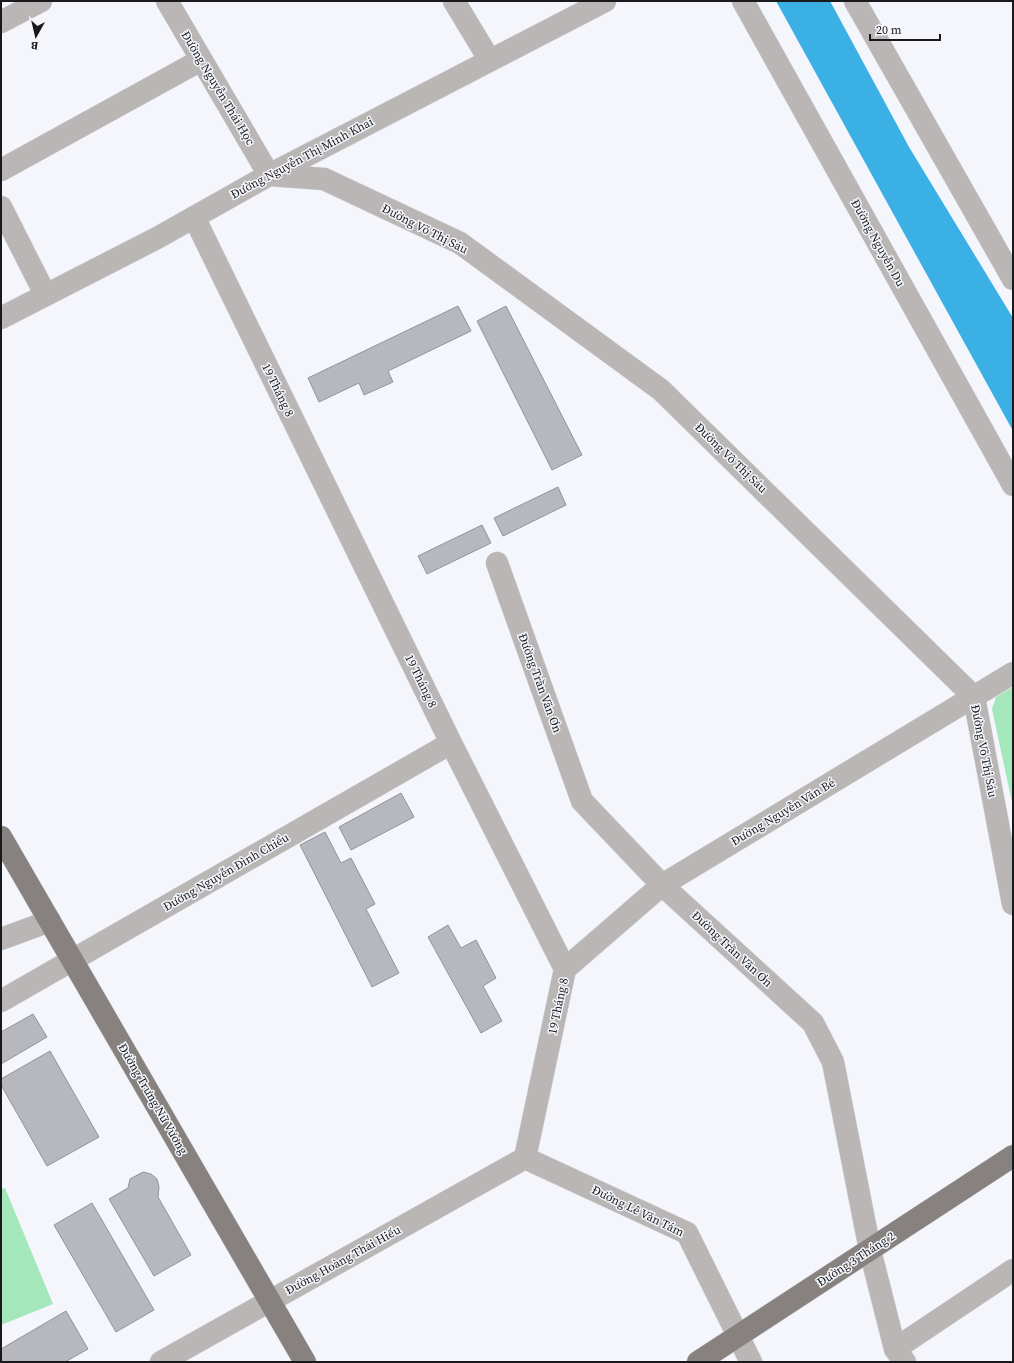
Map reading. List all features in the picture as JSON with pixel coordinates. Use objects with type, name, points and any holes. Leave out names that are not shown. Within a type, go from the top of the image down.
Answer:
[{"type":"main road","name":"Đường Trưng Nữ Vương","points":[[1,837],[305,1362]]},
{"type":"main road","name":"Đường 3 Tháng 2","points":[[698,1362],[1013,1156]]},
{"type":"street","points":[[1,22],[41,1]]},
{"type":"street","name":"Đường Nguyễn Thái Học","points":[[167,1],[269,174]]},
{"type":"street","points":[[454,1],[489,59]]},
{"type":"street","name":"Đường Nguyễn Thị Minh Khai","points":[[1,318],[194,217],[269,174],[489,59],[604,1]]},
{"type":"street","name":"Đường Nguyễn Du","points":[[743,1],[1013,485]]},
{"type":"street","points":[[856,1],[1013,279]]},
{"type":"street","points":[[1,170],[201,60]]},
{"type":"street","name":"Đường Võ Thị Sáu","points":[[269,174],[324,180],[460,243],[661,390],[974,697],[1013,904]]},
{"type":"street","points":[[1,207],[45,294]]},
{"type":"street","name":"19 Tháng 8","points":[[194,217],[451,744],[565,969],[525,1158]]},
{"type":"street","name":"Đường Trần Văn Ơn","points":[[497,563],[582,801],[662,885],[813,1023],[833,1062],[870,1250],[900,1355]]},
{"type":"street","name":"Đường Nguyễn Văn Bé","points":[[565,969],[662,885],[1013,673]]},
{"type":"street","name":"Đường Nguyễn Đình Chiểu","points":[[1,1001],[451,744]]},
{"type":"street","points":[[1,939],[50,921]]},
{"type":"street","name":"Đường Hoàng Thái Hiếu","points":[[162,1362],[525,1158]]},
{"type":"street","name":"Đường Lê Văn Tám","points":[[525,1158],[688,1233],[751,1362]]},
{"type":"street","points":[[900,1355],[1013,1270]]},
{"type":"green space","points":[[1013,687],[1013,807],[992,709],[996,697]]},
{"type":"green space","points":[[5,1188],[53,1304],[1,1325],[1,1189]]},
{"type":"water","points":[[776,1],[830,1],[909,147],[1013,318],[1013,431]]},
{"type":"building","points":[[458,306],[471,331],[388,371],[393,382],[364,395],[359,383],[319,402],[308,378]]},
{"type":"building","points":[[506,306],[582,455],[552,470],[477,321]]},
{"type":"building","points":[[558,487],[566,505],[503,536],[494,518]]},
{"type":"building","points":[[482,525],[491,543],[427,574],[418,556]]},
{"type":"building","points":[[401,793],[414,817],[351,850],[339,827]]},
{"type":"building","points":[[325,832],[341,863],[351,858],[375,904],[366,909],[399,973],[372,987],[300,845]]},
{"type":"building","points":[[448,925],[461,948],[476,940],[496,978],[483,986],[502,1021],[481,1033],[428,937]]},
{"type":"building","points":[[33,1014],[47,1037],[1,1064],[1,1032]]},
{"type":"building","points":[[50,1051],[99,1137],[47,1166],[1,1085],[1,1079]]},
{"type":"building","points":[[143,1172],[151,1174],[157,1179],[159,1187],[158,1197],[191,1255],[154,1276],[109,1199],[128,1188],[130,1179]]},
{"type":"building","points":[[92,1203],[154,1310],[116,1332],[54,1225]]},
{"type":"building","points":[[66,1311],[88,1349],[65,1362],[1,1362],[1,1349]]}]
